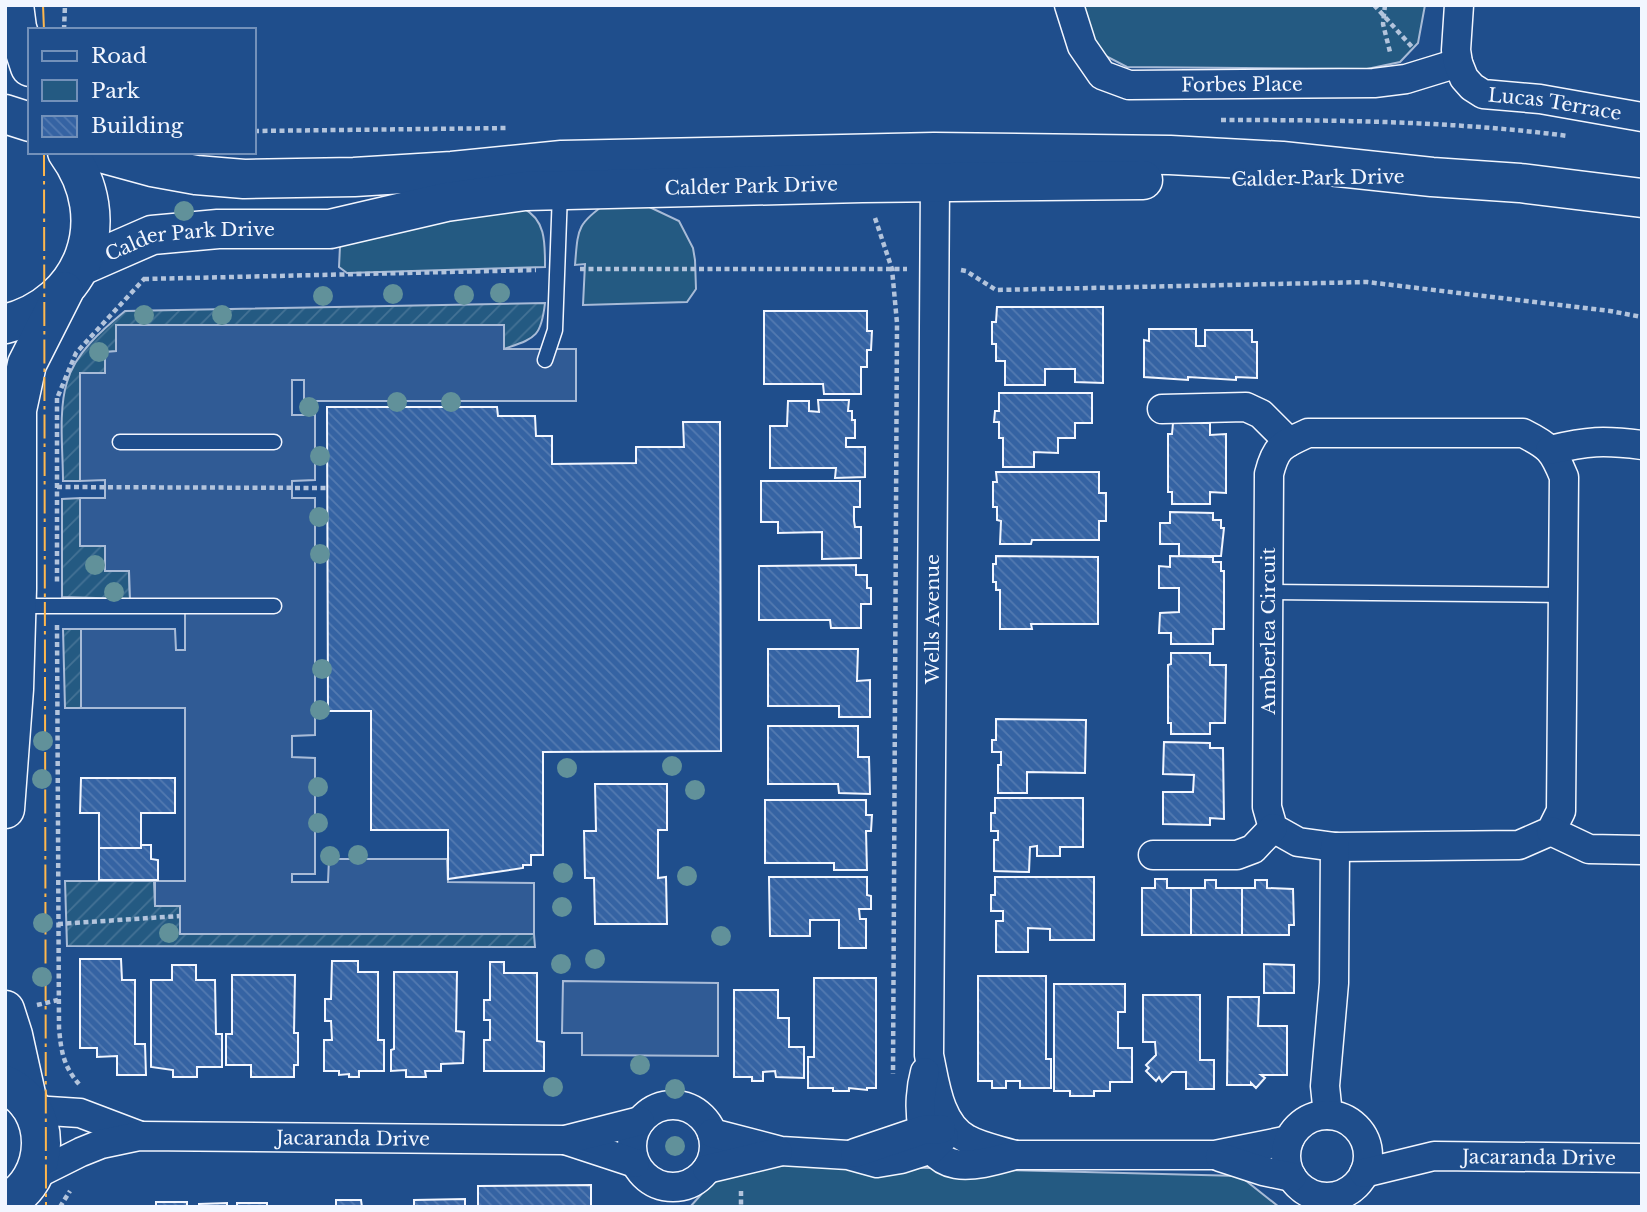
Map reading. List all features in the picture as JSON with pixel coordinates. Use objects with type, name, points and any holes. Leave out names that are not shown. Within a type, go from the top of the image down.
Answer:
[{"type":"street","points":[[14,5],[17,28],[28,60]]},
{"type":"street","name":"Forbes Place","points":[[1069,5],[1083,46],[1102,75],[1129,85],[1374,83],[1398,80],[1446,67]]},
{"type":"street","points":[[1446,67],[1456,50],[1459,5]]},
{"type":"street","name":"Lucas Terrace","points":[[1446,67],[1483,94],[1539,99],[1642,117]]},
{"type":"street","points":[[5,114],[28,121]]},
{"type":"street","points":[[5,809],[14,689],[17,410],[27,364],[89,242],[91,216],[88,190],[78,167],[68,154]]},
{"type":"street","name":"Calder Park Drive","points":[[105,154],[163,169],[244,179],[391,174],[561,175],[862,183],[934,167]]},
{"type":"street","name":"Calder Park Drive","points":[[5,324],[23,320],[45,308],[72,279],[152,235],[218,229],[330,229],[488,195],[525,191],[561,175],[934,167],[1432,177],[1520,183],[1642,198]]},
{"type":"street","name":"Wells Avenue","points":[[934,167],[929,1055],[939,1101],[954,1128]]},
{"type":"street","points":[[1153,855],[1237,855],[1253,849],[1273,828],[1298,842],[1335,847],[1519,845],[1551,831],[1561,811],[1564,477],[1545,444],[1523,433],[1308,433],[1289,442],[1261,414],[1246,407],[1162,409]]},
{"type":"street","points":[[1550,450],[1588,441],[1611,441],[1642,446]]},
{"type":"street","name":"Amberlea Circuit","points":[[1273,828],[1267,807],[1269,474],[1274,453],[1289,442]]},
{"type":"street","points":[[1551,831],[1589,849],[1642,850]]},
{"type":"street","points":[[1328,1115],[1325,1086],[1334,983],[1335,847]]},
{"type":"street","points":[[5,1010],[13,1035],[22,1099],[40,1126],[42,1142],[40,1159],[23,1192]]},
{"type":"street","name":"Wells Avenue","points":[[927,1140],[921,1088],[929,1055]]},
{"type":"street","name":"Jacaranda Drive","points":[[22,1099],[80,1113],[139,1136]]},
{"type":"street","points":[[676,1105],[701,1116],[712,1133],[713,1158],[707,1170],[679,1197],[670,1188],[646,1183],[632,1141],[640,1121],[663,1106],[676,1105]]},
{"type":"street","points":[[1215,1155],[1263,1171],[1304,1192],[1341,1200],[1364,1173],[1367,1150],[1364,1138],[1349,1122],[1328,1115],[1316,1116],[1295,1129],[1286,1152],[1287,1165],[1304,1192]]},
{"type":"street","name":"Jacaranda Drive","points":[[23,1192],[81,1152],[100,1144],[139,1136],[565,1140],[640,1121]]},
{"type":"street","points":[[712,1133],[780,1151],[848,1155],[927,1140],[954,1128],[965,1139],[1014,1155]]},
{"type":"street","name":"Jacaranda Drive","points":[[1364,1138],[1434,1156],[1642,1158]]},
{"type":"street","name":"Jacaranda Drive","points":[[565,1140],[646,1183]]},
{"type":"street","points":[[927,1140],[935,1154],[955,1164],[987,1162],[1014,1155],[1215,1155],[1289,1140]]},
{"type":"street","points":[[707,1170],[780,1151]]},
{"type":"street","name":"Jacaranda Drive","points":[[1364,1173],[1434,1156]]},
{"type":"lane","points":[[545,360],[555,330],[561,175]]},
{"type":"lane","points":[[120,442],[275,442]]},
{"type":"lane","points":[[1268,593],[1563,595]]},
{"type":"lane","points":[[16,606],[274,606]]},
{"type":"path","points":[[64,28],[65,5]]},
{"type":"path","points":[[1374,5],[1446,67]]},
{"type":"path","points":[[862,183],[862,200],[876,219],[892,269],[897,323],[893,1080]]},
{"type":"path","points":[[80,1113],[80,1085],[68,1072],[61,1054],[59,1028],[57,397],[76,353],[144,279],[150,262],[152,235]]},
{"type":"path","points":[[144,279],[557,269],[934,269],[965,271],[996,290],[1367,282],[1597,309],[1642,317]]},
{"type":"path","points":[[22,383],[57,397]]},
{"type":"path","points":[[57,487],[327,488]]},
{"type":"path","points":[[58,924],[180,916]]},
{"type":"path","points":[[60,1207],[70,1190],[82,1181],[81,1152]]},
{"type":"green space","points":[[1076,5],[1425,5],[1418,43],[1400,62],[1367,69],[1127,67],[1100,53]]},
{"type":"green space","points":[[607,203],[641,203],[679,221],[693,248],[695,260],[696,289],[687,302],[583,305],[585,264],[575,265],[578,236],[589,217]]},
{"type":"green space","points":[[523,208],[536,219],[543,233],[545,267],[347,273],[339,267],[340,246],[384,232]]},
{"type":"green space","points":[[545,303],[541,323],[535,335],[504,349],[503,325],[116,325],[116,351],[105,373],[80,374],[80,481],[63,481],[63,405],[71,371],[90,343],[125,311]]},
{"type":"green space","points":[[80,498],[80,545],[105,546],[129,571],[130,599],[62,597],[62,499]]},
{"type":"green space","points":[[63,629],[81,629],[81,708],[65,708]]},
{"type":"green space","points":[[65,881],[154,881],[155,906],[180,906],[181,934],[534,934],[535,947],[67,946]]},
{"type":"green space","points":[[729,1163],[1240,1176],[1279,1207],[690,1207]]},
{"type":"shaded area","points":[[116,325],[504,325],[504,349],[576,349],[576,401],[304,401],[304,380],[292,380],[292,415],[315,415],[315,480],[292,481],[292,498],[315,498],[315,735],[292,736],[292,757],[315,758],[315,874],[292,874],[292,882],[328,882],[329,859],[447,859],[448,882],[534,883],[534,934],[180,934],[180,906],[155,906],[155,881],[185,881],[185,708],[81,708],[81,629],[175,629],[176,650],[185,650],[185,599],[130,599],[129,571],[105,571],[105,546],[80,546],[80,498],[105,498],[105,480],[80,481],[80,373],[105,373],[105,352],[116,351]]},
{"type":"shaded area","points":[[563,981],[718,983],[718,1056],[582,1055],[582,1033],[562,1033]]},
{"type":"building","points":[[997,307],[1103,307],[1103,383],[1075,382],[1075,369],[1045,369],[1045,385],[1005,385],[1005,361],[996,361],[996,344],[992,344],[992,322],[996,322]]},
{"type":"building","points":[[764,311],[867,311],[867,331],[872,331],[871,350],[867,350],[867,367],[861,367],[861,394],[824,394],[823,384],[764,384]]},
{"type":"building","points":[[1149,329],[1196,329],[1196,346],[1205,346],[1205,330],[1252,330],[1252,342],[1257,342],[1257,378],[1236,377],[1236,380],[1188,377],[1188,380],[1144,377],[1144,340],[1149,341]]},
{"type":"building","points":[[999,393],[1092,393],[1092,423],[1075,423],[1075,438],[1058,438],[1058,453],[1034,452],[1034,467],[1003,467],[1003,438],[999,438],[999,422],[994,422],[995,411],[999,411]]},
{"type":"building","points":[[818,400],[849,400],[848,411],[852,411],[852,420],[855,420],[855,438],[846,438],[846,447],[865,447],[865,477],[835,478],[836,468],[770,468],[770,426],[787,426],[788,401],[809,401],[809,411],[819,412]]},
{"type":"building","points":[[327,407],[497,407],[498,416],[535,416],[536,436],[552,436],[552,464],[636,463],[636,447],[684,447],[683,422],[720,422],[721,751],[543,752],[543,855],[531,855],[531,865],[523,865],[523,868],[448,879],[448,830],[371,830],[371,711],[328,711]]},
{"type":"building","points":[[1173,423],[1210,423],[1210,435],[1226,434],[1226,493],[1210,492],[1210,504],[1172,504],[1172,492],[1168,492],[1168,434],[1172,434]]},
{"type":"building","points":[[996,472],[1099,472],[1099,493],[1106,493],[1106,521],[1099,521],[1099,540],[1032,540],[1031,544],[1000,544],[1001,521],[997,520],[997,507],[993,507],[993,482],[997,482]]},
{"type":"building","points":[[761,481],[860,481],[860,507],[854,507],[854,521],[855,527],[861,527],[861,558],[822,559],[822,532],[778,533],[778,522],[761,522]]},
{"type":"building","points":[[1170,512],[1213,513],[1213,520],[1221,520],[1221,528],[1224,528],[1221,556],[1179,556],[1179,544],[1160,544],[1160,523],[1170,523]]},
{"type":"building","points":[[996,556],[1098,557],[1098,624],[1031,624],[1032,629],[1000,629],[1000,590],[996,590],[996,582],[993,582]]},
{"type":"building","points":[[1170,556],[1213,557],[1213,562],[1221,562],[1221,571],[1224,571],[1224,629],[1213,629],[1213,644],[1171,644],[1171,633],[1159,633],[1160,613],[1179,612],[1179,588],[1159,588],[1159,566],[1170,567]]},
{"type":"building","points":[[856,565],[856,575],[867,575],[867,588],[871,588],[871,604],[861,604],[861,628],[831,628],[830,620],[759,620],[759,566]]},
{"type":"building","points":[[768,649],[858,649],[857,681],[870,680],[870,717],[839,717],[839,706],[768,706]]},
{"type":"building","points":[[1171,653],[1210,653],[1210,665],[1226,665],[1225,723],[1210,723],[1210,734],[1171,734],[1171,723],[1168,723],[1168,665],[1171,664]]},
{"type":"building","points":[[996,719],[1086,720],[1085,773],[1027,772],[1027,793],[998,793],[1001,752],[992,752],[992,740],[996,740]]},
{"type":"building","points":[[768,726],[858,726],[858,757],[869,757],[870,794],[839,793],[838,784],[768,784]]},
{"type":"building","points":[[1164,742],[1210,743],[1210,748],[1223,748],[1224,819],[1210,818],[1210,825],[1163,824],[1163,792],[1193,792],[1194,775],[1163,774]]},
{"type":"building","points":[[81,778],[175,778],[175,813],[141,813],[141,848],[99,848],[99,813],[80,813]]},
{"type":"building","points":[[595,784],[667,784],[667,830],[658,830],[658,878],[666,877],[667,924],[595,924],[594,878],[585,878],[584,831],[596,831]]},
{"type":"building","points":[[995,798],[1083,798],[1083,847],[1060,847],[1060,856],[1037,856],[1037,846],[1030,847],[1029,872],[994,871],[994,840],[998,840],[998,831],[991,831],[991,813],[995,813]]},
{"type":"building","points":[[765,800],[866,800],[866,815],[872,815],[871,831],[866,831],[867,870],[834,870],[834,863],[765,863]]},
{"type":"building","points":[[141,845],[151,845],[151,859],[158,860],[158,880],[99,880],[99,848],[141,848]]},
{"type":"building","points":[[769,877],[867,877],[867,895],[871,896],[871,909],[859,909],[860,919],[866,919],[866,948],[839,948],[839,920],[810,920],[810,936],[770,936]]},
{"type":"building","points":[[995,877],[1094,877],[1094,940],[1050,940],[1050,929],[1028,928],[1028,952],[996,952],[996,921],[1003,921],[1003,911],[991,911],[991,895],[995,895]]},
{"type":"building","points":[[1155,879],[1167,879],[1167,888],[1191,888],[1191,935],[1142,935],[1142,888],[1155,888]]},
{"type":"building","points":[[1205,880],[1216,880],[1216,888],[1242,888],[1242,935],[1191,935],[1191,888],[1205,888]]},
{"type":"building","points":[[1255,880],[1267,880],[1267,888],[1293,889],[1294,925],[1289,925],[1289,935],[1242,935],[1242,888],[1255,888]]},
{"type":"building","points":[[80,959],[121,959],[122,980],[135,980],[135,1044],[145,1044],[146,1075],[117,1075],[117,1056],[97,1057],[97,1048],[80,1048]]},
{"type":"building","points":[[332,961],[358,961],[358,972],[378,972],[378,1040],[384,1040],[384,1071],[359,1071],[359,1077],[349,1077],[349,1074],[339,1075],[339,1071],[324,1071],[324,1040],[332,1040],[331,1021],[325,1021],[325,999],[331,999]]},
{"type":"building","points":[[490,962],[504,962],[504,973],[537,973],[537,1041],[544,1042],[544,1071],[484,1071],[484,1040],[490,1040],[490,1020],[484,1020],[484,1000],[490,1000]]},
{"type":"building","points":[[1264,964],[1294,965],[1294,993],[1264,993]]},
{"type":"building","points":[[172,965],[196,965],[196,980],[215,980],[216,1034],[222,1034],[222,1067],[197,1067],[197,1077],[173,1077],[173,1070],[151,1067],[151,980],[172,980]]},
{"type":"building","points":[[394,972],[457,972],[456,1031],[464,1032],[463,1063],[441,1064],[441,1071],[425,1071],[426,1077],[406,1077],[406,1070],[391,1071],[391,1050],[394,1049]]},
{"type":"building","points":[[232,975],[295,975],[294,1033],[298,1033],[298,1065],[294,1065],[294,1077],[251,1077],[251,1065],[226,1065],[226,1034],[232,1034]]},
{"type":"building","points":[[978,976],[1046,976],[1046,1059],[1051,1059],[1051,1088],[1020,1088],[1020,1081],[1006,1081],[1006,1088],[992,1088],[992,1081],[978,1081]]},
{"type":"building","points":[[814,978],[876,978],[876,1088],[833,1091],[833,1088],[808,1088],[808,1057],[814,1057]]},
{"type":"building","points":[[1054,984],[1125,984],[1125,1012],[1118,1012],[1118,1048],[1132,1048],[1132,1082],[1110,1082],[1110,1091],[1094,1091],[1094,1096],[1070,1096],[1070,1091],[1054,1091]]},
{"type":"building","points":[[734,990],[778,990],[778,1018],[789,1018],[789,1047],[804,1047],[804,1078],[776,1077],[775,1071],[763,1072],[763,1081],[752,1081],[752,1077],[734,1077]]},
{"type":"building","points":[[1143,995],[1200,995],[1200,1060],[1214,1060],[1214,1089],[1186,1089],[1186,1072],[1172,1072],[1162,1082],[1159,1077],[1156,1081],[1146,1071],[1149,1068],[1146,1065],[1156,1055],[1155,1042],[1143,1042]]},
{"type":"building","points":[[1228,997],[1259,997],[1258,1026],[1287,1026],[1287,1075],[1261,1075],[1265,1078],[1256,1088],[1251,1083],[1227,1085]]},
{"type":"building","points":[[591,1185],[591,1207],[478,1207],[478,1186]]},
{"type":"building","points":[[465,1199],[465,1207],[414,1207],[414,1200]]},
{"type":"building","points":[[336,1200],[361,1200],[362,1207],[336,1207]]},
{"type":"building","points":[[156,1202],[187,1202],[187,1207],[156,1207]]},
{"type":"building","points":[[227,1203],[227,1207],[199,1207],[199,1204]]},
{"type":"building","points":[[237,1203],[267,1203],[267,1206],[298,1207],[237,1207]]},
{"type":"power","points":[[43,5],[44,28]]},
{"type":"power","points":[[44,154],[46,1207]]}]
